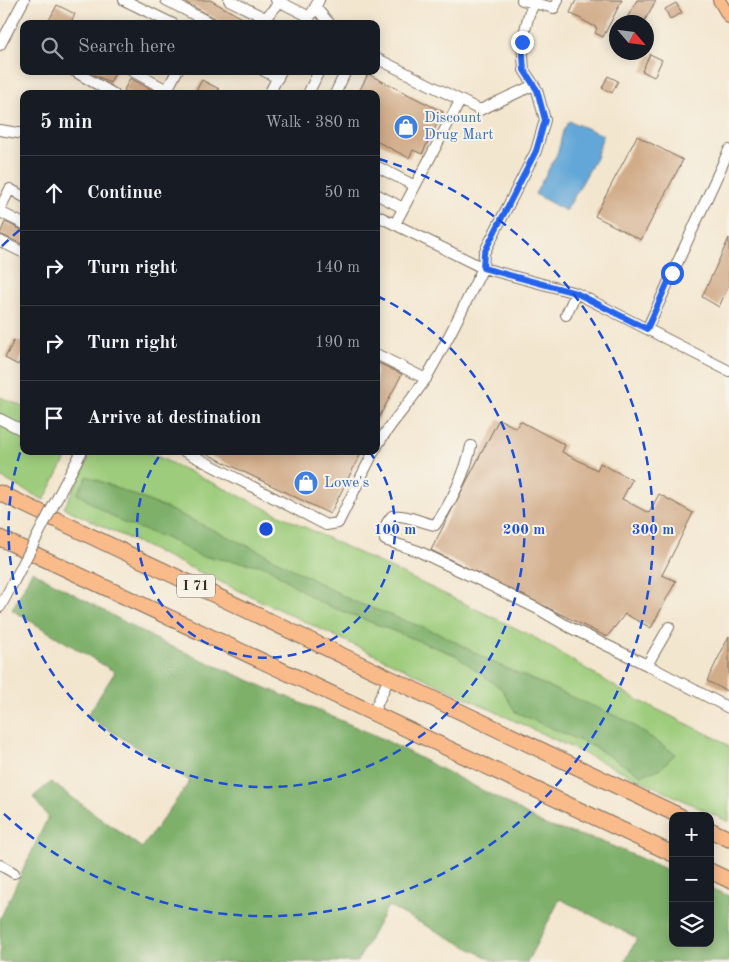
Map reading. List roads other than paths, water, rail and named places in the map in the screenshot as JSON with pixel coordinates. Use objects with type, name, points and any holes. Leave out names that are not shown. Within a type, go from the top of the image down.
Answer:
[{"type":"highway","name":"I 71","points":[[0,493],[672,812]]},
{"type":"highway","name":"I 71","points":[[0,538],[669,852]]},
{"type":"highway","points":[[714,832],[729,839]]},
{"type":"highway","points":[[714,873],[729,880]]},
{"type":"main road","points":[[719,0],[729,17]]},
{"type":"street","points":[[0,46],[24,0]]},
{"type":"street","points":[[124,0],[165,20]]},
{"type":"street","points":[[166,0],[204,20]]},
{"type":"street","points":[[229,0],[261,20]]},
{"type":"street","points":[[522,0],[554,8],[558,0]]},
{"type":"street","points":[[264,20],[278,1],[308,20],[317,4],[327,20]]},
{"type":"street","points":[[380,440],[426,378],[483,268],[484,253],[536,151],[545,120],[537,90],[524,70],[522,42],[529,14],[535,2]]},
{"type":"street","points":[[380,60],[480,110],[534,85]]},
{"type":"street","points":[[81,75],[107,90]]},
{"type":"street","points":[[138,75],[163,90]]},
{"type":"street","points":[[167,90],[175,75]]},
{"type":"street","points":[[271,90],[279,75]]},
{"type":"street","points":[[310,90],[318,75]]},
{"type":"street","points":[[337,90],[344,75]]},
{"type":"street","points":[[395,224],[460,101]]},
{"type":"street","points":[[0,130],[20,133]]},
{"type":"street","points":[[647,329],[729,150]]},
{"type":"street","points":[[380,168],[415,186]]},
{"type":"street","points":[[20,195],[10,190],[0,210],[20,222]]},
{"type":"street","points":[[380,196],[404,208]]},
{"type":"street","points":[[380,217],[483,268],[576,293],[729,371]]},
{"type":"street","points":[[0,241],[20,251]]},
{"type":"street","points":[[566,315],[576,293]]},
{"type":"street","points":[[380,356],[426,378]]},
{"type":"street","points":[[0,419],[20,429]]},
{"type":"street","points":[[471,446],[468,461],[443,514],[435,525],[418,522],[402,515],[392,516],[386,523],[385,540],[418,551],[538,608],[569,627],[729,708]]},
{"type":"street","points":[[0,607],[80,455]]},
{"type":"street","points":[[192,455],[326,525],[338,523],[372,455]]},
{"type":"street","points":[[647,665],[669,627]]},
{"type":"street","points":[[373,713],[389,678]]},
{"type":"street","points":[[0,865],[14,873]]},
{"type":"water","points":[[569,121],[603,135],[596,158],[566,211],[535,194],[558,152],[563,131]]},
{"type":"place","name":"Discount Drug Mart","points":[[406,127]]},
{"type":"place","name":"Lowe's","points":[[306,483]]}]
